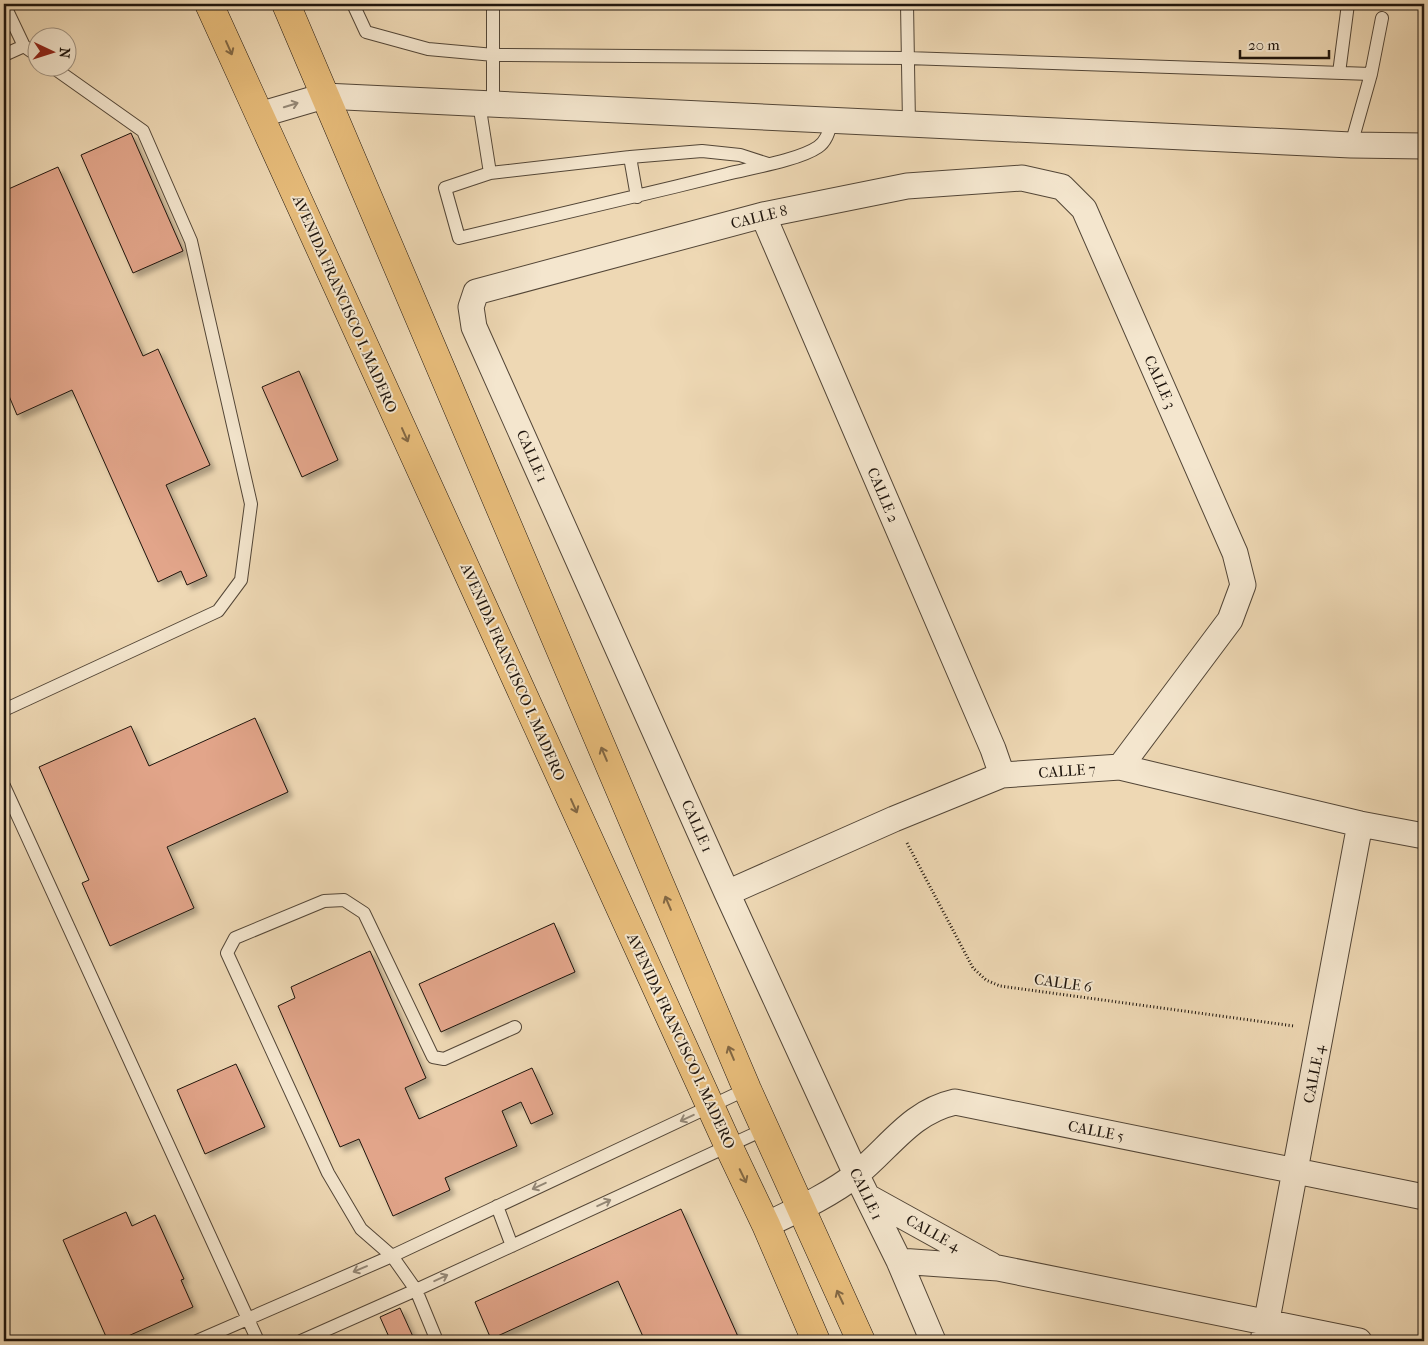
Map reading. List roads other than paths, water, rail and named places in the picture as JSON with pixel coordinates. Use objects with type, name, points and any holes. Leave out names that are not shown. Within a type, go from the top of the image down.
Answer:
[{"type":"main road","name":"AVENIDA FRANCISCO I. MADERO","points":[[209,4],[728,1145],[766,1224],[816,1341]]},
{"type":"main road","points":[[286,4],[746,1089],[861,1341]]},
{"type":"street","points":[[259,115],[324,96],[1351,145],[1424,146]]},
{"type":"street","name":"CALLE 8","points":[[471,307],[476,292],[762,215],[907,186],[1022,178],[1062,187]]},
{"type":"street","name":"CALLE 3","points":[[1062,187],[1084,209],[1234,553],[1243,585],[1230,620],[1120,767]]},
{"type":"street","name":"CALLE 2","points":[[762,215],[989,740],[1002,775]]},
{"type":"street","name":"CALLE 1","points":[[471,307],[474,327],[727,893],[934,1341]]},
{"type":"street","name":"CALLE 7","points":[[727,893],[894,819],[1002,775],[1120,767],[1360,824],[1424,836]]},
{"type":"street","name":"CALLE 4","points":[[1264,1332],[1296,1171],[1360,824]]},
{"type":"street","name":"CALLE 5","points":[[766,1224],[824,1196],[856,1174],[919,1116],[939,1106],[956,1102],[1424,1197]]},
{"type":"street","name":"CALLE 4","points":[[868,1197],[998,1268]]},
{"type":"street","name":"CALLE 4","points":[[899,1262],[998,1268],[1264,1332],[1359,1341]]},
{"type":"lane","points":[[4,4],[24,46],[28,49]]},
{"type":"lane","points":[[353,4],[366,32],[428,49],[494,55],[907,58],[1372,74]]},
{"type":"lane","points":[[490,173],[486,104],[494,55],[492,4]]},
{"type":"lane","points":[[907,4],[908,124]]},
{"type":"lane","points":[[1339,74],[1348,4]]},
{"type":"lane","points":[[1351,145],[1372,74],[1382,18]]},
{"type":"lane","points":[[4,55],[24,46]]},
{"type":"lane","points":[[4,710],[218,611],[241,580],[251,504],[191,241],[143,131],[68,78]]},
{"type":"lane","points":[[768,164],[740,154],[702,152],[630,157],[490,173],[445,188],[460,238],[637,197],[768,164],[803,155],[819,147],[827,138],[832,121]]},
{"type":"lane","points":[[630,157],[637,197]]},
{"type":"lane","points":[[4,786],[258,1341]]},
{"type":"lane","points":[[437,1341],[416,1290],[392,1256],[361,1229],[328,1173],[227,953],[235,938],[324,900],[344,900],[364,913],[433,1057],[444,1059],[515,1027]]},
{"type":"lane","points":[[197,1341],[392,1256],[746,1089]]},
{"type":"lane","points":[[301,1341],[416,1290],[764,1129]]},
{"type":"lane","points":[[497,1206],[512,1246]]}]
